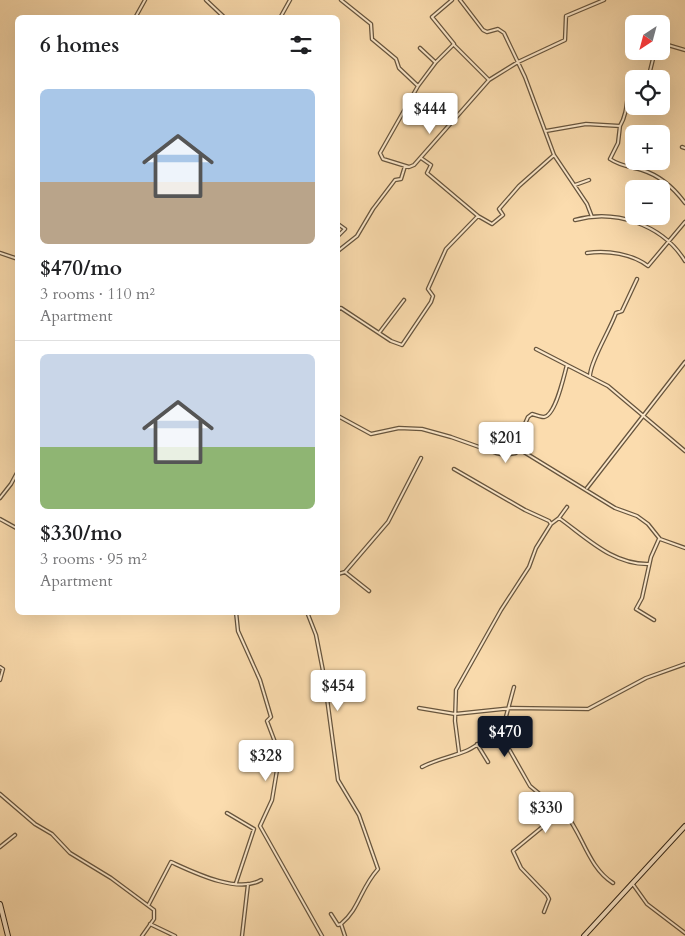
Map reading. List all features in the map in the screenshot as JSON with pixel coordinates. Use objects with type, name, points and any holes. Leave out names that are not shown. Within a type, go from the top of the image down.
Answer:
[{"type":"street","points":[[137,15],[145,0]]},
{"type":"street","points":[[206,0],[222,15]]},
{"type":"street","points":[[282,15],[290,0]]},
{"type":"street","points":[[341,0],[371,24],[372,39],[396,59],[399,68],[418,86]]},
{"type":"street","points":[[452,0],[432,17],[454,44],[489,80]]},
{"type":"street","points":[[460,0],[483,30],[487,32],[498,29],[504,33],[518,62],[554,156],[575,185],[592,217]]},
{"type":"street","points":[[454,44],[436,62],[418,86],[380,153],[383,159],[405,166],[414,166],[489,80],[518,62],[565,40],[566,16],[604,0]]},
{"type":"street","points":[[670,46],[685,50]]},
{"type":"street","points":[[420,48],[436,62]]},
{"type":"street","points":[[625,114],[620,126],[618,144],[610,159],[631,169],[639,169],[657,177],[674,188],[685,203]]},
{"type":"street","points":[[546,131],[586,124],[620,126]]},
{"type":"street","points":[[421,158],[431,165],[427,173],[478,216],[492,224],[503,214],[499,209],[519,186],[554,156]]},
{"type":"street","points":[[342,249],[357,236],[373,209],[395,180],[401,179],[405,166]]},
{"type":"street","points":[[575,185],[589,180]]},
{"type":"street","points":[[340,308],[391,341],[402,345],[405,343],[431,302],[433,296],[428,289],[446,248],[478,216]]},
{"type":"street","points":[[575,220],[615,216],[629,218],[647,227],[669,243],[685,261]]},
{"type":"street","points":[[588,253],[622,254],[641,260],[648,266],[685,222]]},
{"type":"street","points":[[340,225],[345,229],[340,234]]},
{"type":"street","points":[[0,254],[15,258]]},
{"type":"street","points":[[590,376],[590,368],[616,313],[622,311],[637,279]]},
{"type":"street","points":[[379,333],[404,300]]},
{"type":"street","points":[[536,349],[608,386],[685,451]]},
{"type":"street","points":[[587,488],[685,362]]},
{"type":"street","points":[[568,365],[560,395],[548,415],[544,417],[532,414],[528,417],[516,444],[519,449],[557,474],[587,488],[615,508],[637,516],[648,524],[660,539],[685,548]]},
{"type":"street","points":[[340,417],[371,434],[399,428],[422,430],[443,434],[480,449],[505,455],[516,453],[519,449]]},
{"type":"street","points":[[340,573],[345,572],[388,522],[421,458]]},
{"type":"street","points":[[454,469],[525,510],[549,521],[551,524]]},
{"type":"street","points":[[0,498],[15,477]]},
{"type":"street","points":[[458,752],[454,714],[456,690],[501,610],[529,567],[551,524],[559,518],[567,507]]},
{"type":"street","points":[[559,518],[612,556],[635,564],[649,564]]},
{"type":"street","points":[[0,519],[15,528]]},
{"type":"street","points":[[654,620],[636,609],[642,598],[649,564],[660,539]]},
{"type":"street","points":[[345,572],[369,591]]},
{"type":"street","points":[[236,615],[238,631],[271,713],[267,721],[278,750],[272,800],[260,826],[322,936]]},
{"type":"street","points":[[309,615],[316,635],[324,676],[338,780],[359,815],[378,870],[364,885],[354,912],[341,924]]},
{"type":"street","points":[[418,708],[454,714],[506,709],[588,708],[646,678],[685,664]]},
{"type":"street","points":[[0,668],[3,669],[0,680]]},
{"type":"street","points":[[514,687],[506,709],[501,734],[530,786],[542,796],[557,815]]},
{"type":"street","points":[[422,767],[440,758],[458,752],[465,752],[493,735],[501,734]]},
{"type":"street","points":[[476,744],[488,762]]},
{"type":"street","points":[[0,794],[35,824],[52,834],[70,853],[148,904],[155,914],[142,936]]},
{"type":"street","points":[[227,813],[254,829],[236,883]]},
{"type":"street","points":[[544,912],[548,900],[546,895],[520,868],[513,851],[557,815],[565,813],[572,821],[594,866],[613,883]]},
{"type":"street","points":[[584,936],[685,826]]},
{"type":"street","points":[[0,847],[15,835]]},
{"type":"street","points":[[148,904],[171,862],[206,878],[248,884],[261,880]]},
{"type":"street","points":[[632,883],[647,904],[685,933]]},
{"type":"street","points":[[242,936],[248,884]]},
{"type":"street","points":[[0,904],[8,936]]},
{"type":"street","points":[[331,914],[338,925],[341,924]]},
{"type":"street","points":[[150,924],[175,936]]},
{"type":"street","points":[[341,924],[345,936]]}]
